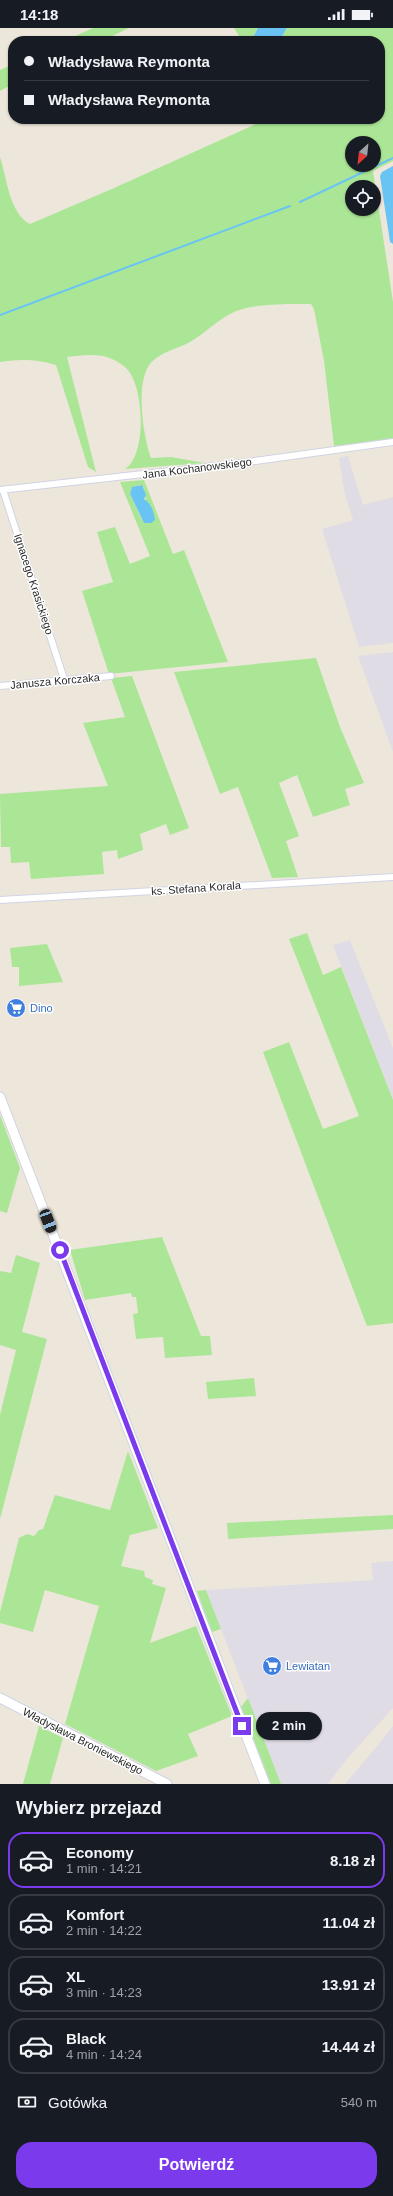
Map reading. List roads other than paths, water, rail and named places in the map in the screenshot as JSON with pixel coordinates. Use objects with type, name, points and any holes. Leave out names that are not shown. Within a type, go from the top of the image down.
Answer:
[{"type":"street","name":"Jana Kochanowskiego","points":[[2,490],[233,464],[393,442]]},
{"type":"street","name":"Ignacego Krasickiego","points":[[2,490],[64,679]]},
{"type":"street","name":"Janusza Korczaka","points":[[0,686],[64,679],[111,676]]},
{"type":"street","name":"ks. Stefana Korala","points":[[0,900],[393,877]]},
{"type":"street","points":[[0,1097],[264,1784]]},
{"type":"street","name":"Władysława Broniewskiego","points":[[0,1698],[167,1784]]},
{"type":"water","points":[[258,28],[287,28],[282,36],[254,36]]},
{"type":"water","points":[[393,166],[393,244],[390,242],[380,176],[382,172]]},
{"type":"water","points":[[142,485],[146,495],[144,499],[152,508],[154,514],[155,520],[151,523],[144,523],[130,494],[132,487]]},
{"type":"waterway","points":[[300,202],[393,158]]},
{"type":"waterway","points":[[0,315],[290,206]]},
{"type":"place","name":"Dino","points":[[16,1008]]},
{"type":"place","name":"Lewiatan","points":[[272,1666]]}]
